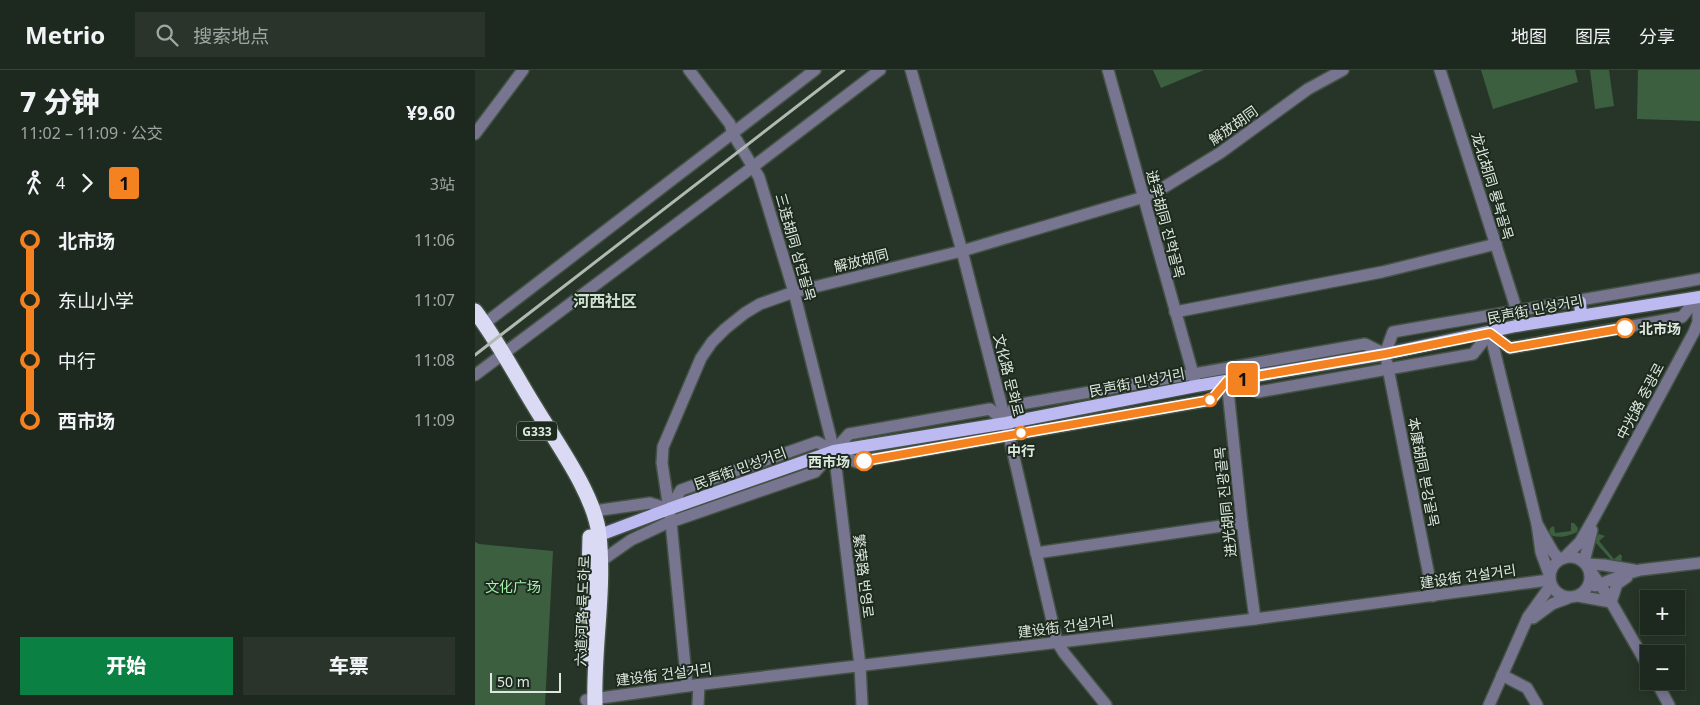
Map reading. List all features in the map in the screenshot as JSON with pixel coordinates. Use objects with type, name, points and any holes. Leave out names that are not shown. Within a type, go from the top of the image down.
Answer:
[{"type":"highway","name":"六道河路 륙도하로","points":[[475,311],[480,325],[575,494],[595,537],[601,561],[601,582],[590,702]]},
{"type":"highway","name":"六道河路 륙도하로","points":[[499,358],[583,486],[594,511],[595,537],[590,702]]},
{"type":"main road","name":"民声街 민성거리","points":[[595,537],[834,451],[1007,429],[1194,380],[1227,381],[1385,354],[1490,333],[1581,308],[1699,297]]},
{"type":"street","points":[[475,134],[523,70]]},
{"type":"street","name":"三连胡同 삼련골목","points":[[689,70],[730,124],[733,134],[759,177],[794,292],[834,451]]},
{"type":"street","points":[[480,325],[815,70]]},
{"type":"street","points":[[475,375],[880,70]]},
{"type":"street","name":"文化路 문화로","points":[[911,70],[962,251],[1007,429],[1057,642],[1106,705]]},
{"type":"street","name":"进学胡同 진학골목","points":[[1108,70],[1194,380]]},
{"type":"street","name":"解放胡同","points":[[687,686],[671,522],[662,463],[663,447],[701,358],[725,328],[760,304],[794,292],[962,251],[1144,198],[1213,157],[1308,88],[1343,70]]},
{"type":"street","name":"龙北胡同 룡북골목","points":[[1441,70],[1517,311]]},
{"type":"street","points":[[1175,312],[1382,272],[1496,244]]},
{"type":"street","points":[[1194,380],[1365,344],[1385,354],[1393,332],[1517,311],[1581,308],[1700,279]]},
{"type":"street","points":[[1490,333],[1510,348],[1682,318],[1699,297]]},
{"type":"street","name":"中光路 중광로","points":[[1564,558],[1580,542],[1595,516],[1694,332],[1698,322],[1699,297]]},
{"type":"street","points":[[1516,326],[1517,311]]},
{"type":"street","points":[[1007,429],[1211,400],[1227,381],[1258,392],[1473,354],[1490,333]]},
{"type":"street","points":[[1490,333],[1537,524],[1541,552],[1550,580],[1560,595],[1578,594],[1611,602]]},
{"type":"street","name":"本康胡同 본강골목","points":[[1385,354],[1433,596]]},
{"type":"street","name":"进光胡同 진광골목","points":[[1227,381],[1242,523],[1255,619]]},
{"type":"street","points":[[601,561],[631,540],[671,522],[815,472],[834,451]]},
{"type":"street","name":"繁荣路 번영로","points":[[834,451],[860,665],[862,705]]},
{"type":"street","points":[[594,511],[651,503],[669,509]]},
{"type":"street","name":"中光路 중광로","points":[[1585,563],[1595,516]]},
{"type":"street","points":[[1035,553],[1242,523]]},
{"type":"street","points":[[1537,524],[1559,559],[1574,557],[1585,563],[1640,570]]},
{"type":"street","points":[[1489,705],[1528,617],[1550,580],[1553,566],[1564,558]]},
{"type":"street","points":[[1585,563],[1600,584],[1640,652]]},
{"type":"street","points":[[1578,594],[1590,577],[1585,563]]},
{"type":"street","points":[[1525,626],[1541,610],[1551,604],[1623,574],[1640,570],[1700,563]]},
{"type":"street","points":[[1611,602],[1617,584],[1640,570]]},
{"type":"street","name":"建设街 건설거리","points":[[590,702],[699,684],[1255,619],[1550,580]]},
{"type":"street","points":[[1502,675],[1527,688],[1535,704]]},
{"type":"street","points":[[698,705],[699,684]]},
{"type":"street","points":[[1661,690],[1669,705]]},
{"type":"green space","points":[[1153,70],[1204,70],[1161,88]]},
{"type":"green space","points":[[1481,70],[1575,70],[1578,82],[1493,109]]},
{"type":"green space","points":[[1590,70],[1609,70],[1614,106],[1595,109]]},
{"type":"green space","points":[[1638,70],[1700,70],[1700,121],[1637,119]]},
{"type":"green space","points":[[1571,523],[1574,523],[1578,528],[1577,532],[1558,537],[1549,533],[1550,528],[1554,526],[1555,533],[1571,531]]},
{"type":"green space","points":[[1599,534],[1605,536],[1599,541],[1614,559],[1620,554],[1622,556],[1621,563],[1613,562],[1596,543],[1595,538]]},
{"type":"green space","name":"文化广场","points":[[475,542],[479,544],[553,551],[545,705],[475,705]]},
{"type":"railway","points":[[475,355],[844,70]]},
{"type":"bus line","name":"1","points":[[864,461],[1211,400],[1227,381],[1385,354],[1490,333],[1510,348],[1625,328]]},
{"type":"place","name":"北市场","points":[[1625,328]]},
{"type":"place","name":"中行","points":[[1021,433]]},
{"type":"place","name":"西市场","points":[[864,461]]},
{"type":"district","name":"河西社区","points":[[605,301]]}]
